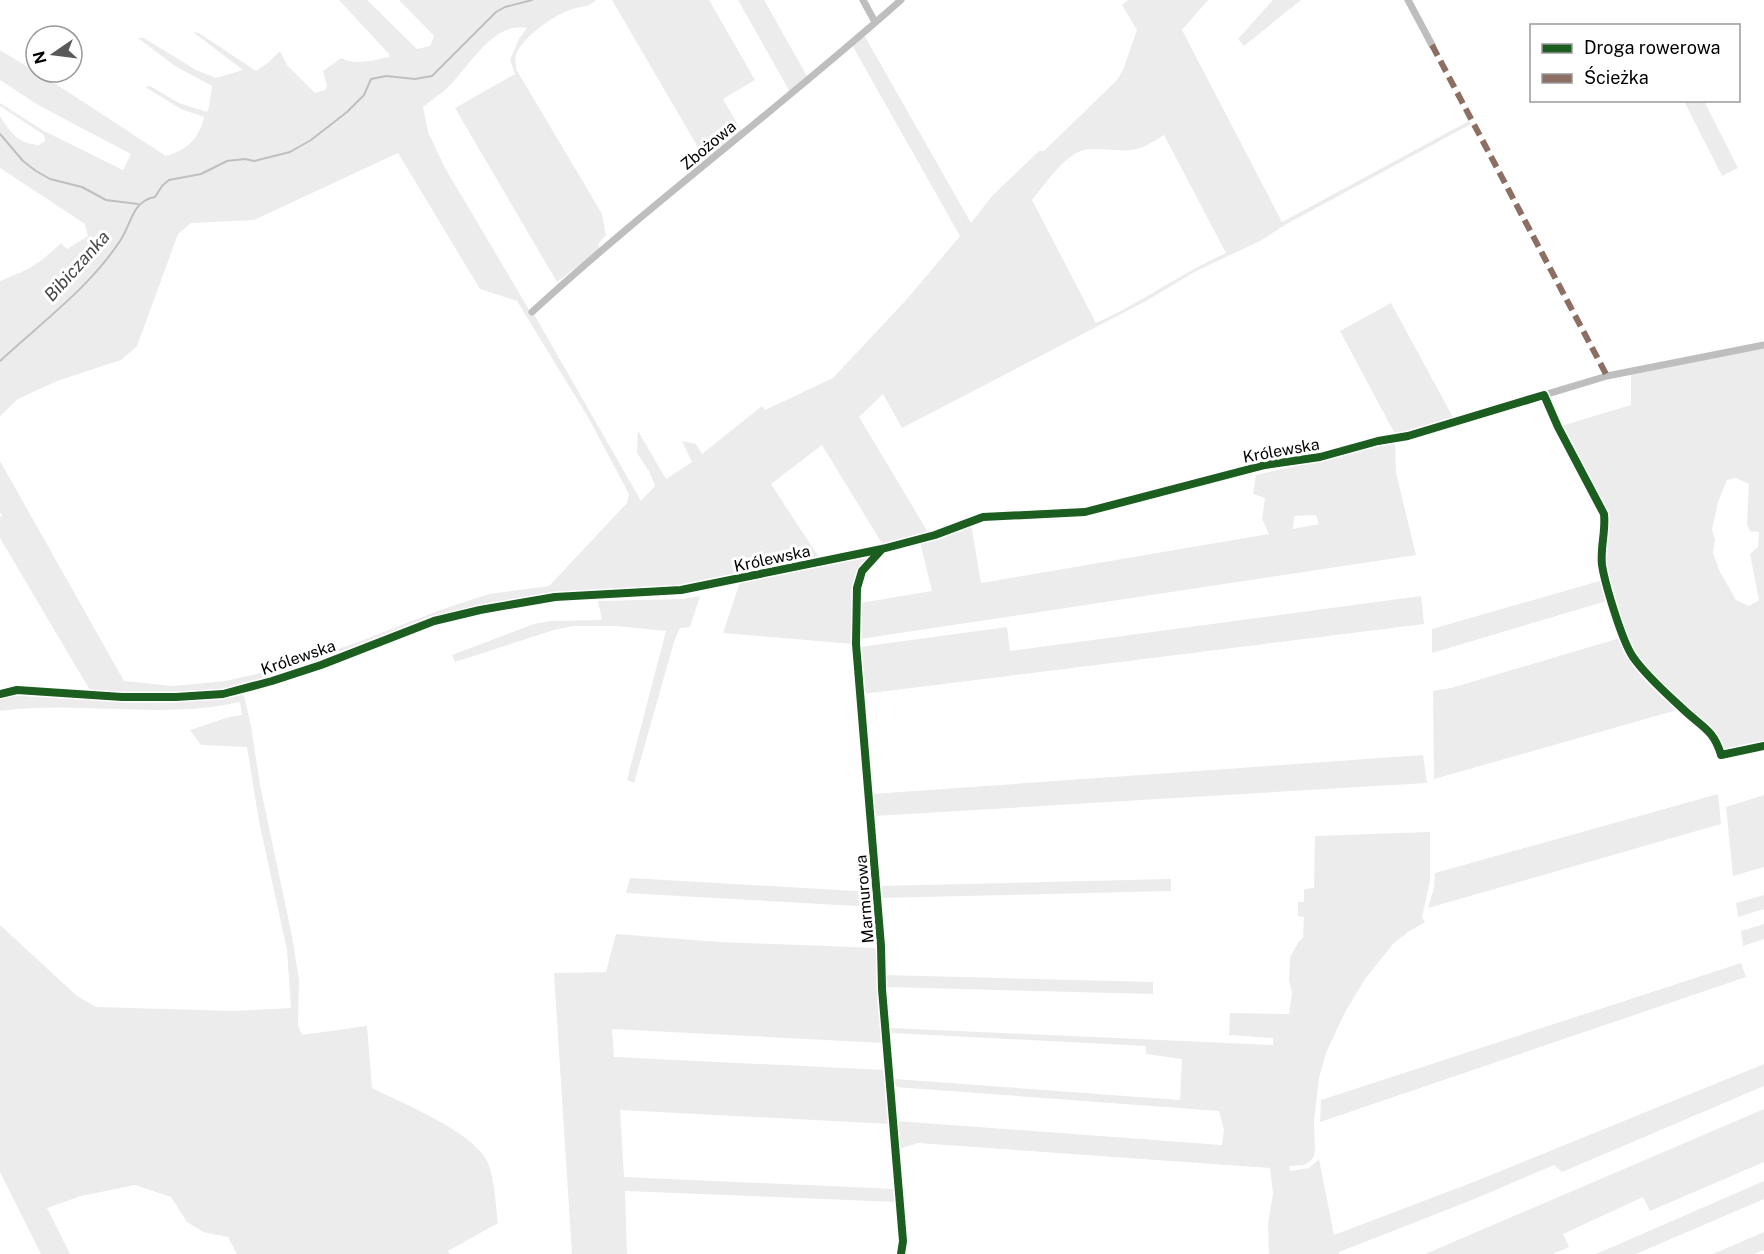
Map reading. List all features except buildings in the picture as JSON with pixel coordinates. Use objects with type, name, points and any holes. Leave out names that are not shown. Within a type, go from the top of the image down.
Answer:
[{"type":"street","points":[[862,0],[875,22]]},
{"type":"street","name":"Zbożowa","points":[[532,312],[902,0]]},
{"type":"street","points":[[1407,0],[1432,45]]},
{"type":"street","name":"Królewska","points":[[0,694],[17,690],[122,697],[223,694],[321,665],[434,621],[480,610],[555,597],[681,590],[882,549],[935,535],[983,517],[1085,512],[1265,465],[1339,453],[1378,441],[1408,436],[1607,376],[1764,345]]},
{"type":"street","name":"Marmurowa","points":[[882,549],[862,571],[857,588],[856,644],[903,1240],[901,1254]]},
{"type":"shaded area","points":[[339,0],[367,0],[417,49],[430,46],[434,36],[399,0],[596,0],[547,22],[531,34],[519,48],[516,57],[516,69],[602,214],[606,235],[598,244],[600,249],[557,282],[455,108],[515,74],[510,60],[519,39],[527,28],[504,31],[494,37],[449,86],[423,107],[428,132],[445,168],[531,313],[535,316],[641,501],[655,486],[649,471],[637,453],[638,431],[666,479],[692,462],[682,441],[696,444],[702,454],[762,406],[765,410],[833,378],[907,299],[960,236],[852,45],[864,35],[971,223],[993,195],[1039,151],[1044,151],[1117,80],[1123,70],[1137,30],[1122,5],[1128,0],[1208,0],[1182,30],[1282,222],[1469,121],[1471,124],[1285,225],[1260,241],[1196,271],[1148,300],[902,428],[883,394],[859,417],[929,534],[883,545],[822,445],[771,484],[820,559],[680,587],[540,595],[498,602],[428,622],[322,662],[223,692],[123,696],[91,692],[0,538],[0,517],[2,516],[0,512],[0,461],[124,681],[172,686],[226,681],[269,671],[350,645],[489,594],[549,586],[627,503],[629,494],[588,417],[517,301],[480,289],[398,153],[254,220],[191,223],[178,234],[137,346],[121,360],[57,381],[18,399],[0,416],[0,281],[33,266],[61,243],[67,249],[88,236],[85,224],[0,168],[0,116],[20,140],[39,145],[45,141],[44,135],[0,106],[0,103],[44,131],[123,170],[131,154],[38,105],[0,80],[0,50],[24,65],[24,84],[55,84],[166,156],[186,147],[191,142],[199,132],[204,117],[181,109],[145,87],[150,86],[179,103],[207,112],[212,86],[175,66],[138,38],[144,38],[196,70],[216,78],[243,70],[193,32],[199,33],[256,71],[280,51],[287,65],[315,93],[325,90],[327,86],[323,71],[341,58],[353,62],[365,62],[389,57],[389,54]],"holes":[[[1164,135],[1226,253],[1096,323],[1032,200],[1058,168],[1076,153],[1089,149],[1135,149]]]},
{"type":"shaded area","points":[[612,0],[709,0],[755,80],[723,99],[742,132],[706,161]]},
{"type":"shaded area","points":[[738,0],[764,0],[808,78],[790,92]]},
{"type":"shaded area","points":[[1273,0],[1301,0],[1244,46],[1238,39]]},
{"type":"shaded area","points":[[1685,102],[1705,102],[1738,168],[1722,176]]},
{"type":"shaded area","points":[[1391,303],[1455,421],[1395,434],[1340,331]]},
{"type":"shaded area","points":[[1764,347],[1764,744],[1729,752],[1724,750],[1713,731],[1674,698],[1637,659],[1621,623],[1605,565],[1607,524],[1605,510],[1561,426],[1631,405],[1631,375]],"holes":[[[1736,478],[1749,484],[1747,525],[1750,531],[1759,532],[1758,547],[1750,554],[1759,600],[1749,606],[1736,600],[1720,572],[1713,553],[1715,539],[1712,530],[1718,502],[1727,480]]]},
{"type":"shaded area","points":[[1395,442],[1396,473],[1416,555],[860,639],[860,603],[932,591],[920,542],[971,524],[981,583],[1269,534],[1262,519],[1265,498],[1253,494],[1256,475],[1378,444]],"holes":[[[1316,515],[1319,524],[1293,529],[1294,516]]]},
{"type":"shaded area","points":[[866,555],[868,561],[861,570],[854,590],[853,644],[723,633],[740,582],[762,575]]},
{"type":"shaded area","points":[[1603,580],[1610,600],[1432,653],[1432,629]]},
{"type":"shaded area","points":[[700,596],[690,627],[680,628],[674,642],[634,783],[627,780],[666,631],[615,626],[573,626],[455,662],[452,655],[534,624],[550,621],[602,620],[598,601],[682,599]]},
{"type":"shaded area","points":[[1421,596],[1424,624],[863,694],[860,647],[1007,627],[1010,651]]},
{"type":"shaded area","points":[[1620,638],[1632,665],[1647,677],[1677,710],[1434,779],[1433,691],[1451,688]]},
{"type":"shaded area","points":[[243,692],[292,936],[299,980],[298,1025],[302,1035],[367,1026],[372,1088],[417,1109],[450,1128],[477,1148],[489,1165],[498,1223],[448,1251],[450,1254],[237,1254],[228,1237],[203,1232],[187,1222],[171,1197],[135,1185],[81,1196],[47,1208],[70,1254],[41,1254],[0,1172],[0,925],[77,996],[96,1007],[234,1011],[291,1008],[287,950],[259,821],[247,747],[201,745],[190,730],[242,715],[240,702],[180,709],[60,707],[0,711],[0,698],[39,695],[157,700],[192,699]]},
{"type":"shaded area","points":[[1423,755],[1427,783],[874,816],[873,794]]},
{"type":"shaded area","points":[[1718,794],[1721,824],[1428,908],[1434,888],[1435,873]]},
{"type":"shaded area","points":[[1764,795],[1764,867],[1733,876],[1726,807]]},
{"type":"shaded area","points":[[1430,832],[1430,881],[1422,917],[1425,922],[1393,944],[1365,979],[1345,1012],[1326,1053],[1319,1078],[1314,1121],[1315,1152],[1312,1160],[1304,1165],[1289,1166],[1290,1171],[1309,1168],[1319,1159],[1334,1235],[1471,1183],[1764,1064],[1764,1086],[1562,1172],[1554,1165],[1339,1252],[1339,1254],[1269,1254],[1268,1223],[1273,1194],[1270,1168],[918,1143],[899,1149],[897,1121],[1222,1145],[1224,1130],[1219,1111],[895,1087],[895,1079],[1180,1100],[1182,1059],[1146,1054],[1146,1046],[892,1033],[891,1028],[1273,1045],[1273,1038],[1229,1035],[1230,1013],[1289,1014],[1292,993],[1289,980],[1290,957],[1303,938],[1304,917],[1298,916],[1298,902],[1304,902],[1304,889],[1314,888],[1315,836]]},
{"type":"shaded area","points":[[630,878],[874,892],[875,907],[626,893]]},
{"type":"shaded area","points":[[1171,879],[1171,891],[880,898],[878,886]]},
{"type":"shaded area","points":[[1764,895],[1764,909],[1738,917],[1736,903]]},
{"type":"shaded area","points":[[1764,924],[1764,939],[1743,946],[1741,931]]},
{"type":"shaded area","points":[[616,934],[720,942],[878,948],[878,989],[883,1043],[612,1029],[614,1057],[886,1070],[891,1124],[620,1110],[624,1177],[896,1189],[897,1202],[625,1191],[627,1254],[572,1254],[554,973],[606,972]]},
{"type":"shaded area","points":[[1741,963],[1746,977],[1320,1122],[1321,1100]]},
{"type":"shaded area","points":[[885,975],[1153,982],[1153,994],[887,987]]},
{"type":"shaded area","points":[[1764,1109],[1764,1162],[1650,1211],[1643,1197],[1563,1234],[1569,1247],[1553,1254],[1425,1254]]},
{"type":"shaded area","points":[[1764,1181],[1764,1199],[1636,1254],[1596,1254]]},
{"type":"shaded area","points":[[1764,1232],[1764,1250],[1754,1254],[1713,1254]]},
{"type":"waterway","name":"Bibiczanka","points":[[0,361],[94,274],[120,241],[137,208],[147,199],[155,197],[169,180],[201,174],[227,161],[245,159],[254,161],[290,152],[311,140],[347,112],[364,95],[371,79],[386,76],[415,79],[432,76],[496,12],[505,7],[532,0]]},
{"type":"waterway","points":[[0,134],[23,161],[50,179],[82,187],[106,200],[138,204]]},
{"type":"marked path","points":[[1432,45],[1607,376]]},
{"type":"cycle path","points":[[0,694],[17,690],[122,697],[223,694],[321,665],[434,621],[480,610],[555,597],[681,590],[882,549],[935,535],[983,517],[1085,512],[1265,465],[1320,457],[1378,441],[1408,436],[1544,395],[1558,427],[1604,514],[1602,565],[1619,626],[1633,657],[1657,685],[1711,734],[1721,755],[1764,746]]},
{"type":"cycle path","points":[[882,549],[862,571],[857,588],[856,644],[903,1241],[901,1254]]}]
